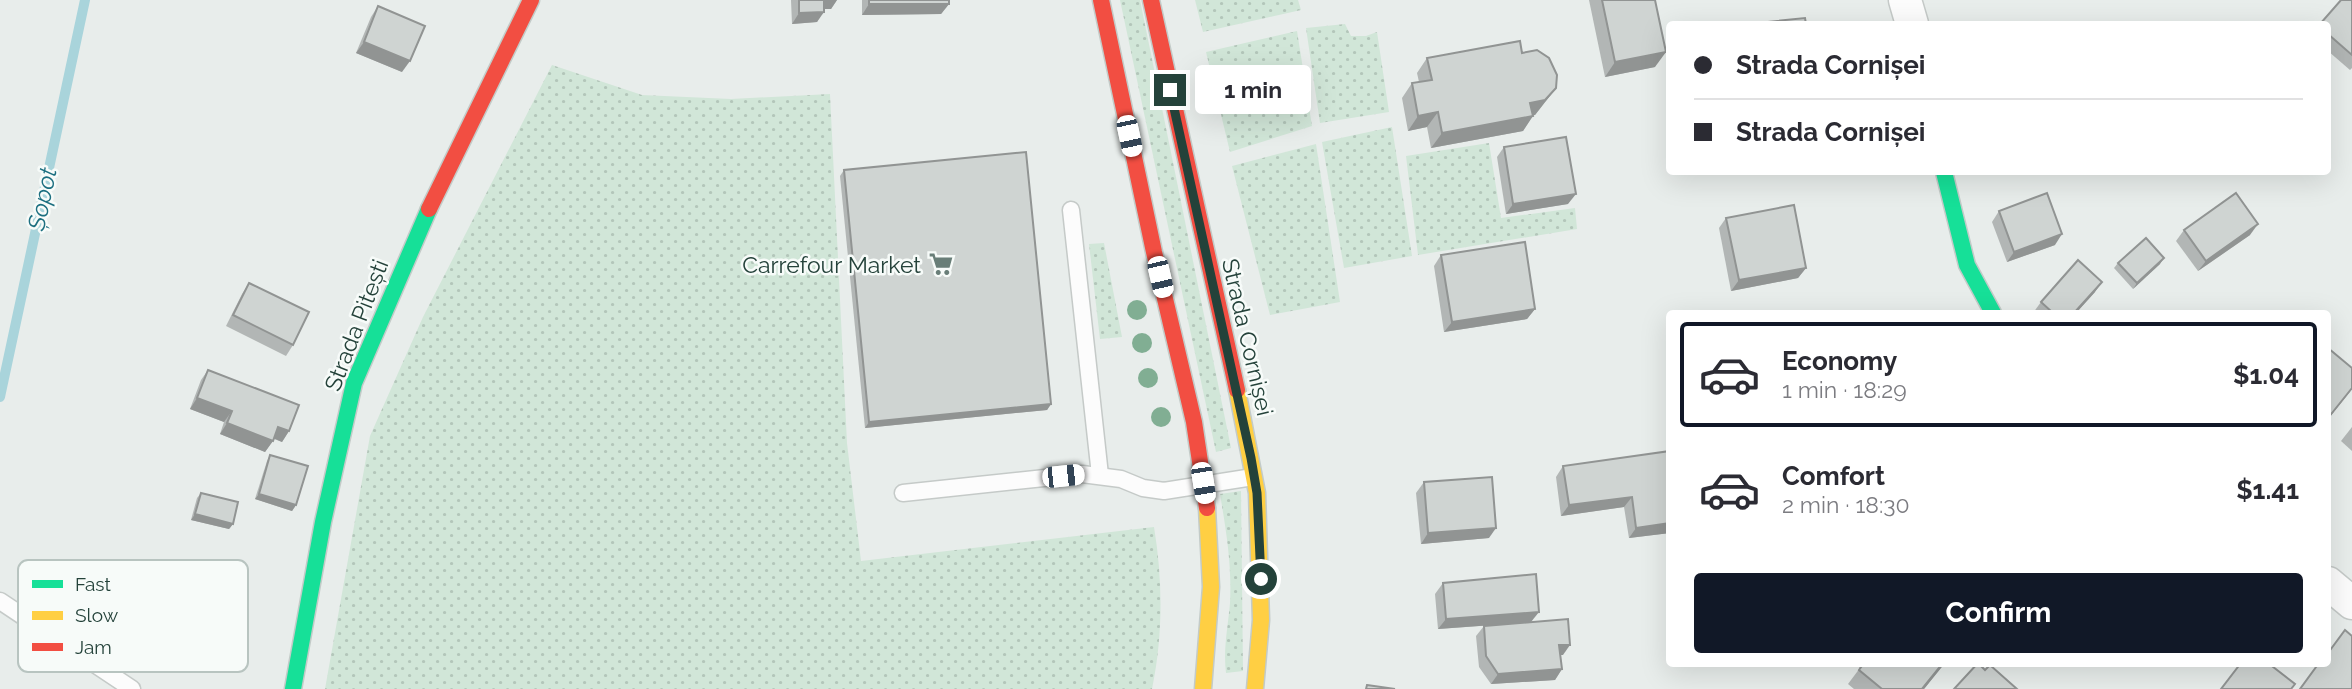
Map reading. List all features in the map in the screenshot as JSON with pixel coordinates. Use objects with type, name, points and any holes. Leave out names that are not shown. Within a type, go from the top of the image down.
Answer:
[{"type":"street","name":"Strada Pitești","points":[[293,689],[323,522],[354,383],[412,243],[531,0]]},
{"type":"street","points":[[1101,0],[1151,240],[1194,422],[1209,524],[1212,587],[1203,689]]},
{"type":"street","name":"Strada Cornișei","points":[[1151,0],[1254,477],[1262,558],[1261,620],[1255,689]]},
{"type":"street","points":[[1905,0],[1911,21]]},
{"type":"street","points":[[1945,175],[1977,294],[1990,310]]},
{"type":"street","points":[[2331,586],[2352,603]]},
{"type":"lane","points":[[1070,211],[1100,475]]},
{"type":"lane","points":[[903,493],[1082,474],[1100,475],[1143,488],[1164,491],[1254,477]]},
{"type":"lane","points":[[0,601],[18,613]]},
{"type":"lane","points":[[106,672],[132,689]]},
{"type":"green space","points":[[1120,0],[1140,0],[1231,448],[1216,452]]},
{"type":"green space","points":[[1195,0],[1298,0],[1301,10],[1203,32]]},
{"type":"green space","points":[[1345,24],[1351,36],[1366,36],[1377,32],[1389,112],[1320,123],[1306,28]]},
{"type":"green space","points":[[1297,31],[1312,126],[1230,152],[1206,52]]},
{"type":"green space","points":[[552,65],[642,95],[731,99],[830,94],[847,443],[861,561],[1154,527],[1161,608],[1152,689],[325,689],[370,436],[423,317]]},
{"type":"green space","points":[[1392,127],[1412,256],[1344,268],[1322,142]]},
{"type":"green space","points":[[1489,143],[1501,218],[1575,208],[1577,229],[1418,255],[1406,156]]},
{"type":"green space","points":[[1316,144],[1340,302],[1270,315],[1232,166]]},
{"type":"green space","points":[[1104,243],[1122,337],[1100,339],[1089,244]]},
{"type":"green space","points":[[1241,491],[1243,671],[1226,673],[1230,575],[1220,494]]},
{"type":"building","points":[[799,0],[824,0],[824,12],[799,13]]},
{"type":"building","points":[[869,0],[949,0],[949,4],[869,4]]},
{"type":"building","points":[[1602,0],[1655,0],[1666,52],[1615,62]]},
{"type":"building","points":[[2341,0],[2352,0],[2352,55],[2331,37],[2331,21],[2323,21]]},
{"type":"building","points":[[378,6],[425,26],[410,61],[364,42]]},
{"type":"building","points":[[1805,18],[1806,21],[1776,21]]},
{"type":"building","points":[[1520,41],[1522,53],[1537,50],[1549,58],[1557,75],[1556,88],[1545,100],[1530,103],[1533,116],[1442,133],[1438,112],[1418,116],[1412,83],[1432,80],[1427,58]]},
{"type":"building","points":[[1566,137],[1576,194],[1513,204],[1504,147]]},
{"type":"building","name":"Carrefour Market","points":[[1026,152],[1051,404],[869,422],[844,170]]},
{"type":"building","points":[[2047,193],[2062,234],[2014,252],[1999,211]]},
{"type":"building","points":[[2236,193],[2258,224],[2206,261],[2184,230]]},
{"type":"building","points":[[1794,205],[1806,268],[1739,280],[1726,218]]},
{"type":"building","points":[[2146,238],[2164,258],[2137,283],[2118,263]]},
{"type":"building","points":[[1525,242],[1535,309],[1452,322],[1441,255]]},
{"type":"building","points":[[2078,260],[2102,282],[2077,310],[2050,310],[2041,302]]},
{"type":"building","points":[[249,283],[309,312],[293,345],[233,315]]},
{"type":"building","points":[[2331,350],[2352,368],[2352,388],[2331,414]]},
{"type":"building","points":[[208,370],[299,405],[289,431],[278,427],[273,441],[227,423],[232,411],[197,398]]},
{"type":"building","points":[[1666,452],[1666,524],[1636,528],[1632,497],[1569,505],[1563,466]]},
{"type":"building","points":[[270,455],[308,466],[296,505],[259,494]]},
{"type":"building","points":[[1492,477],[1496,528],[1428,533],[1424,482]]},
{"type":"building","points":[[201,493],[238,502],[233,524],[195,514]]},
{"type":"building","points":[[1536,574],[1539,612],[1446,619],[1443,583]]},
{"type":"building","points":[[1568,619],[1570,645],[1559,645],[1562,669],[1498,674],[1486,656],[1484,626]]},
{"type":"building","points":[[2345,630],[2352,636],[2352,689],[2300,689],[2316,667],[2331,667],[2331,649]]},
{"type":"building","points":[[1861,667],[1940,667],[1922,689],[1882,689],[1859,670]]},
{"type":"building","points":[[1974,667],[1985,670],[1992,667],[2017,689],[1954,689]]},
{"type":"building","points":[[2238,667],[2273,667],[2295,684],[2291,689],[2221,689]]},
{"type":"building","points":[[1367,685],[1395,689],[1366,689]]},
{"type":"waterway","name":"Șopot","points":[[0,397],[85,0]]},
{"type":"traffic: fast","points":[[1945,175],[1967,265],[1991,310]]},
{"type":"traffic: fast","points":[[293,689],[323,522],[354,383],[429,209]]},
{"type":"traffic: slow","points":[[1237,390],[1257,493],[1261,620],[1255,689]]},
{"type":"traffic: slow","points":[[1203,689],[1211,587],[1207,508]]},
{"type":"traffic: jam","points":[[429,209],[531,0]]},
{"type":"traffic: jam","points":[[1101,0],[1154,252],[1194,422],[1207,508]]},
{"type":"traffic: jam","points":[[1151,0],[1237,390]]},
{"type":"place","name":"Carrefour Market","points":[[941,264]]},
{"type":"route","points":[[1170,90],[1251,458],[1257,493],[1261,579]]}]
